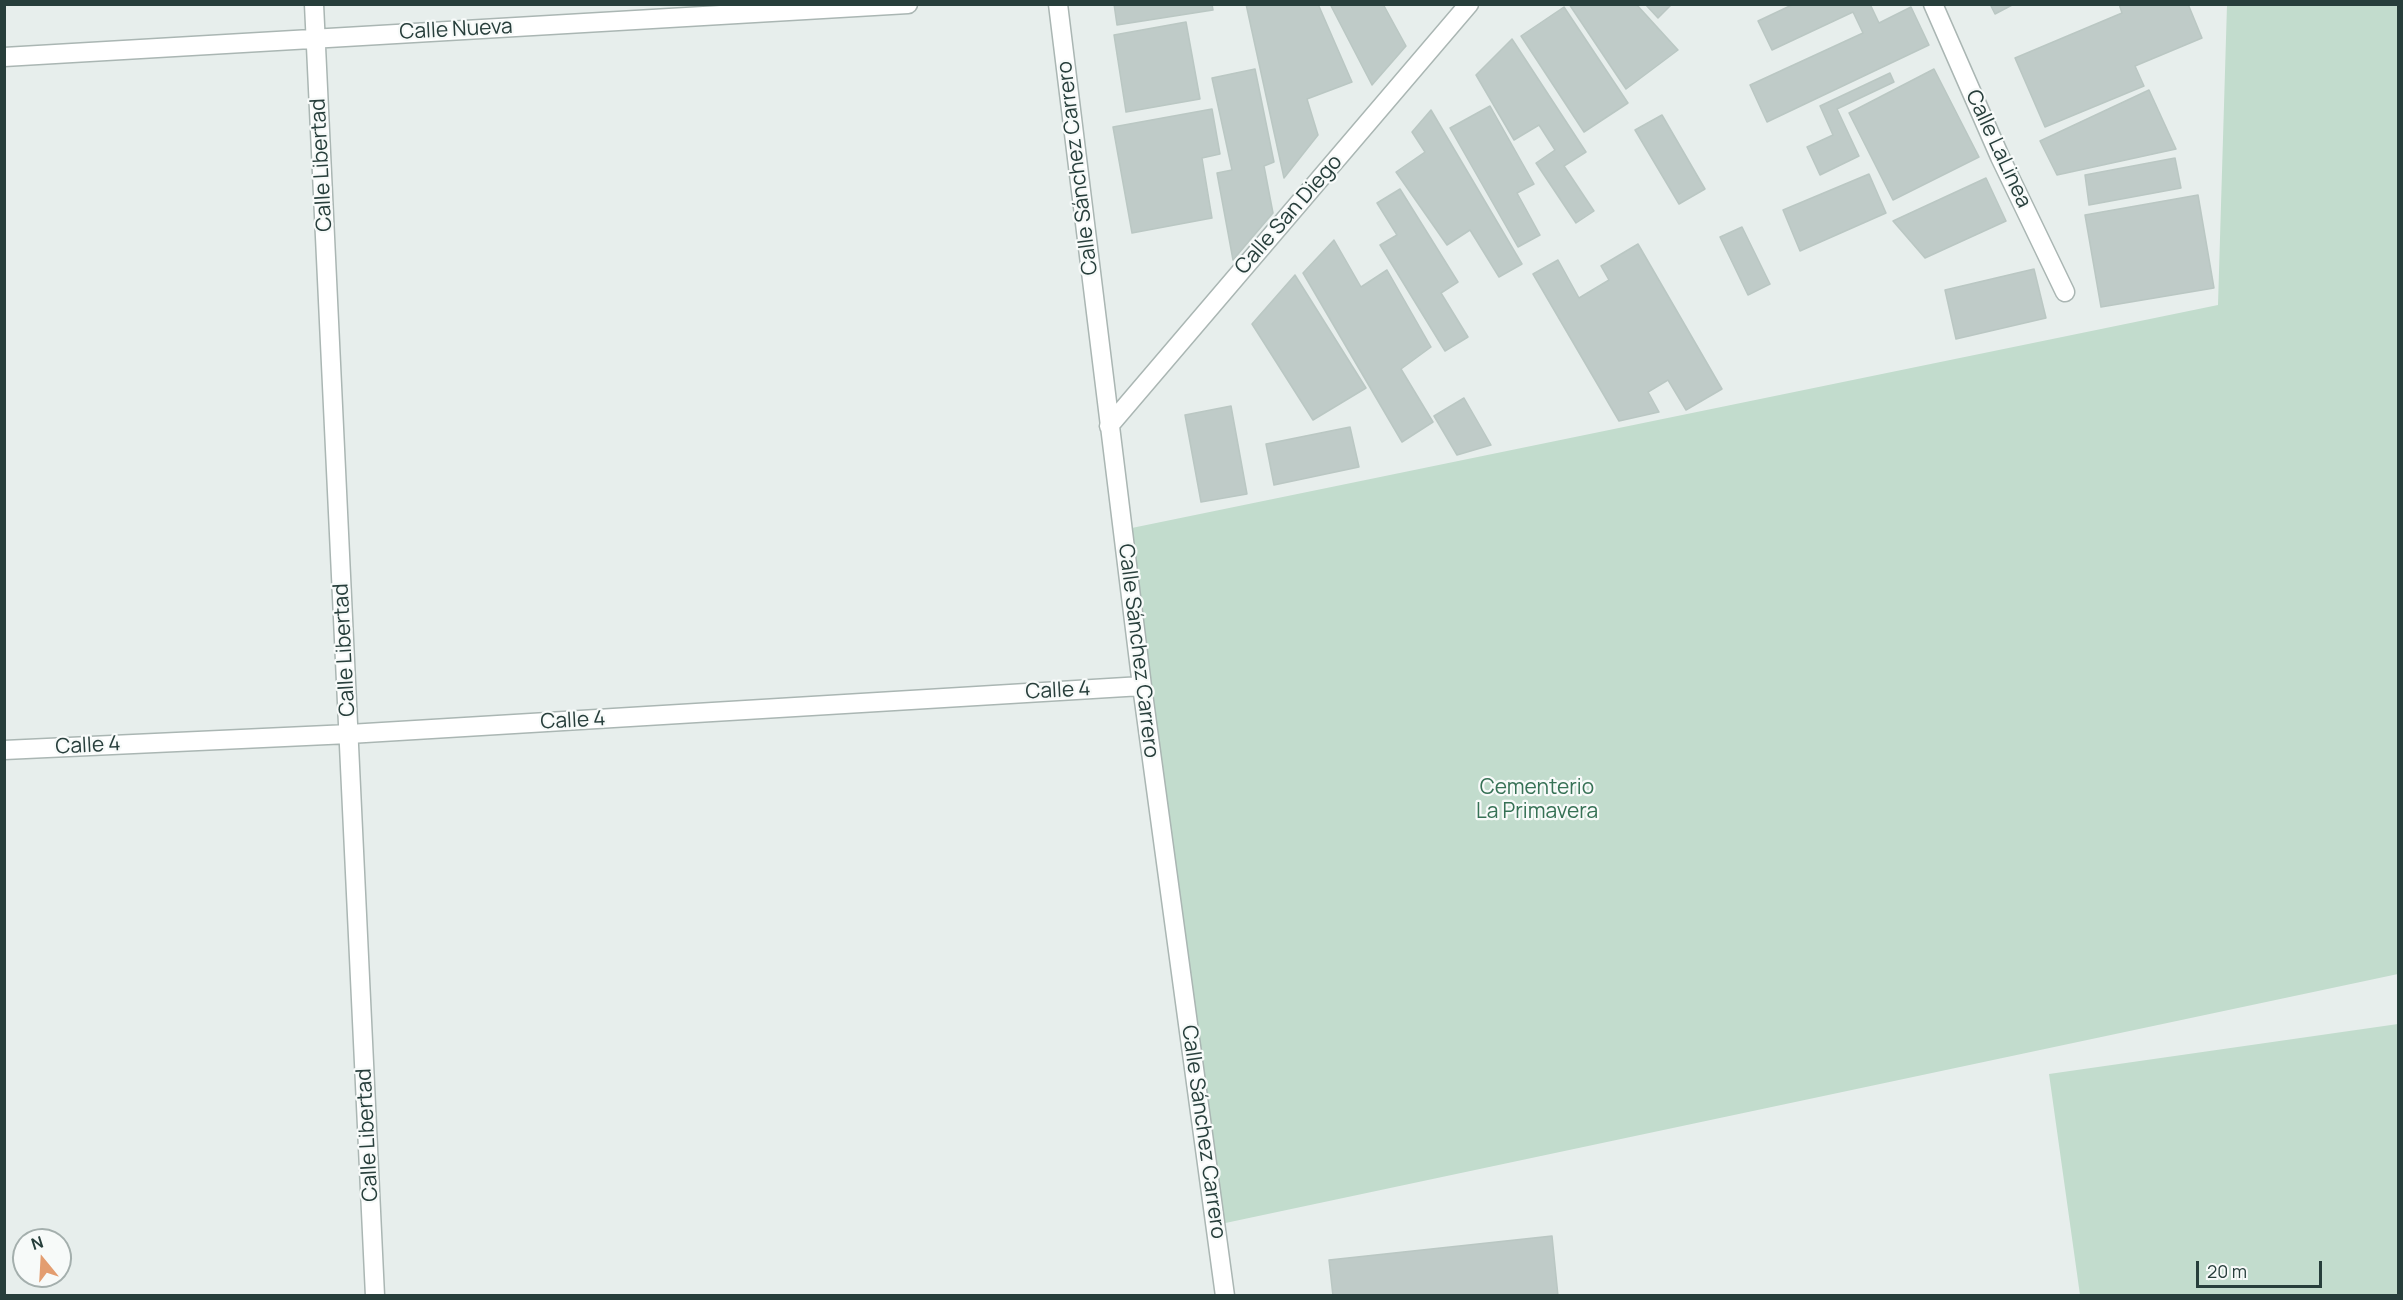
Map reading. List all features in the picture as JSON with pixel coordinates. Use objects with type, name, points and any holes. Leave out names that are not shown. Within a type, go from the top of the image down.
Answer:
[{"type":"street","name":"Calle Libertad","points":[[314,4],[375,1296]]},
{"type":"street","name":"Calle Nueva","points":[[4,57],[908,4]]},
{"type":"street","name":"Calle Sánchez Carrero","points":[[1058,4],[1108,426],[1225,1296]]},
{"type":"street","name":"Calle San Diego","points":[[1108,426],[1469,4]]},
{"type":"street","name":"Calle LaLinea","points":[[1933,4],[2000,157],[2065,291]]},
{"type":"street","name":"Calle 4","points":[[4,750],[349,734],[1142,686]]},
{"type":"green space","name":"Cementerio La Primavera","points":[[2227,5],[2398,5],[2398,974],[1216,1225],[1122,530],[2218,305]]},
{"type":"green space","points":[[2398,1024],[2398,1295],[2080,1295],[2049,1074]]},
{"type":"building","points":[[1114,4],[1212,4],[1213,10],[1117,25]]},
{"type":"building","points":[[1246,4],[1318,4],[1352,82],[1307,99],[1318,135],[1284,178]]},
{"type":"building","points":[[1330,4],[1383,4],[1406,46],[1372,85]]},
{"type":"building","points":[[1569,4],[1636,4],[1678,50],[1626,89]]},
{"type":"building","points":[[1645,4],[1672,4],[1658,18]]},
{"type":"building","points":[[1794,4],[1870,4],[1879,23],[1911,7],[1929,45],[1767,122],[1750,85],[1863,33],[1853,12],[1772,50],[1758,21]]},
{"type":"building","points":[[1990,4],[2014,4],[1995,14]]},
{"type":"building","points":[[2119,4],[2188,4],[2202,38],[2135,66],[2144,86],[2045,127],[2015,58],[2122,13]]},
{"type":"building","points":[[1564,7],[1628,103],[1584,132],[1521,36]]},
{"type":"building","points":[[1186,22],[1200,99],[1126,112],[1114,35]]},
{"type":"building","points":[[1512,39],[1586,152],[1564,166],[1594,211],[1576,223],[1536,163],[1555,150],[1539,125],[1514,140],[1476,75]]},
{"type":"building","points":[[1255,69],[1274,162],[1264,166],[1273,213],[1233,260],[1217,173],[1232,170],[1212,78]]},
{"type":"building","points":[[1934,69],[1979,157],[1893,200],[1849,113]]},
{"type":"building","points":[[1890,73],[1894,82],[1837,109],[1859,156],[1820,175],[1807,147],[1833,135],[1820,106]]},
{"type":"building","points":[[2149,90],[2176,149],[2057,175],[2040,141]]},
{"type":"building","points":[[1490,106],[1534,184],[1517,193],[1540,235],[1518,247],[1450,128]]},
{"type":"building","points":[[1212,109],[1220,154],[1202,158],[1212,218],[1132,233],[1113,127]]},
{"type":"building","points":[[1431,110],[1522,264],[1499,277],[1470,230],[1447,245],[1396,172],[1425,152],[1412,132]]},
{"type":"building","points":[[1662,115],[1705,189],[1679,204],[1635,130]]},
{"type":"building","points":[[2175,158],[2181,188],[2089,205],[2085,175]]},
{"type":"building","points":[[1869,174],[1886,213],[1800,251],[1783,210]]},
{"type":"building","points":[[1986,178],[2006,221],[1925,258],[1893,221]]},
{"type":"building","points":[[1400,189],[1458,282],[1441,293],[1468,337],[1445,351],[1380,245],[1397,235],[1377,203]]},
{"type":"building","points":[[2198,195],[2214,288],[2101,307],[2085,215]]},
{"type":"building","points":[[1742,227],[1770,284],[1748,295],[1720,237]]},
{"type":"building","points":[[1334,240],[1361,287],[1387,270],[1431,347],[1401,369],[1433,422],[1402,442],[1303,273]]},
{"type":"building","points":[[1638,244],[1722,389],[1686,410],[1668,380],[1648,392],[1659,412],[1619,421],[1533,274],[1558,260],[1579,298],[1609,280],[1601,266]]},
{"type":"building","points":[[2034,269],[2046,318],[1956,339],[1945,290]]},
{"type":"building","points":[[1295,275],[1366,388],[1313,420],[1252,324]]},
{"type":"building","points":[[1464,398],[1491,445],[1457,455],[1434,416]]},
{"type":"building","points":[[1231,406],[1247,494],[1201,502],[1185,415]]},
{"type":"building","points":[[1350,427],[1359,467],[1274,485],[1266,444]]},
{"type":"building","points":[[1552,1236],[1558,1296],[1333,1296],[1329,1260]]}]
